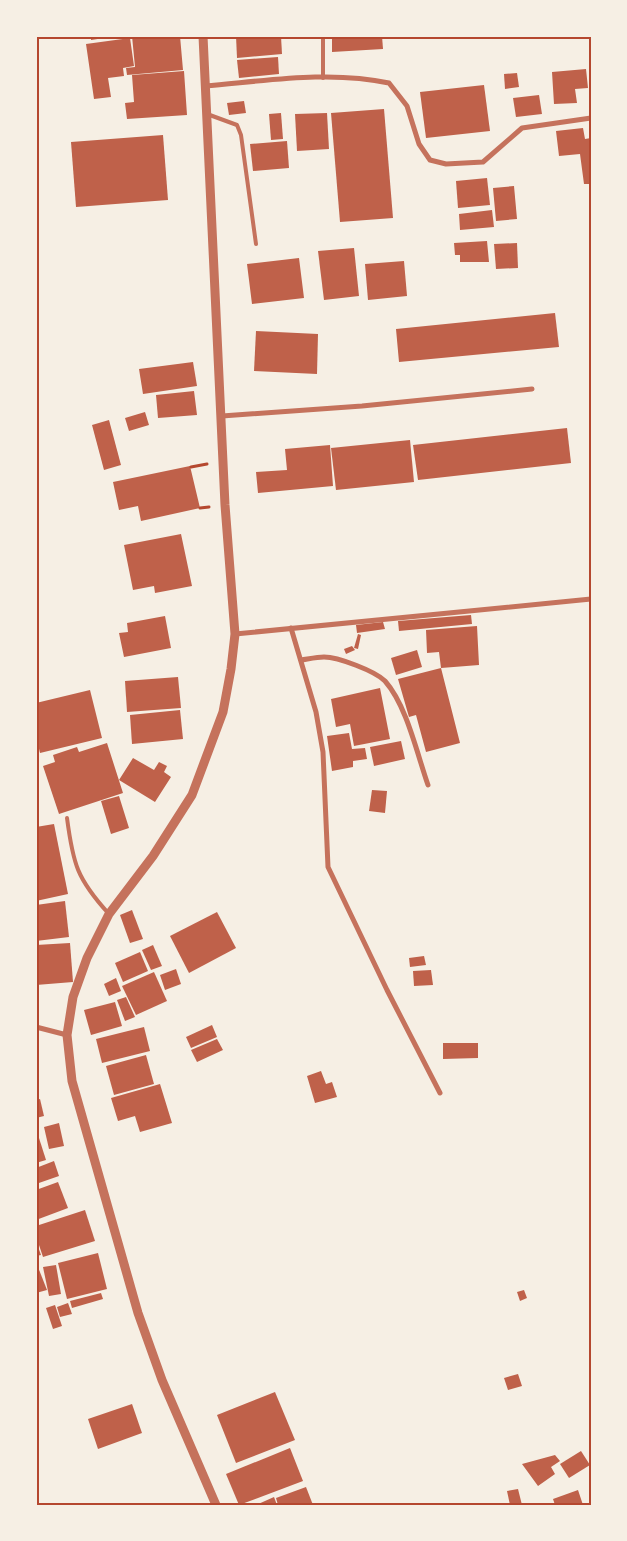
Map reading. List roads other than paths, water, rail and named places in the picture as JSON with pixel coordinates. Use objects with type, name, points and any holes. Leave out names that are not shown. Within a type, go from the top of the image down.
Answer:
[{"type":"street","points":[[203,36],[235,634],[231,669],[223,712],[192,795],[153,856],[110,914],[84,966],[74,997],[67,1035],[72,1082],[138,1313],[162,1380],[216,1505]]},
{"type":"street","points":[[206,86],[323,78],[368,78],[389,83],[407,106],[419,144],[430,160],[446,164],[483,162],[522,128],[591,118]]},
{"type":"street","points":[[222,416],[362,406],[532,390]]},
{"type":"street","points":[[235,634],[591,599]]},
{"type":"street","points":[[291,628],[316,712],[323,752],[328,867],[387,990],[440,1093]]},
{"type":"street","points":[[301,660],[325,657],[343,660],[383,679],[391,689],[405,719],[428,785]]},
{"type":"street","points":[[36,1027],[67,1035]]},
{"type":"lane","points":[[323,36],[323,78]]},
{"type":"lane","points":[[207,114],[225,118],[237,124],[256,244]]},
{"type":"lane","points":[[67,818],[74,862],[81,879],[110,914]]}]
